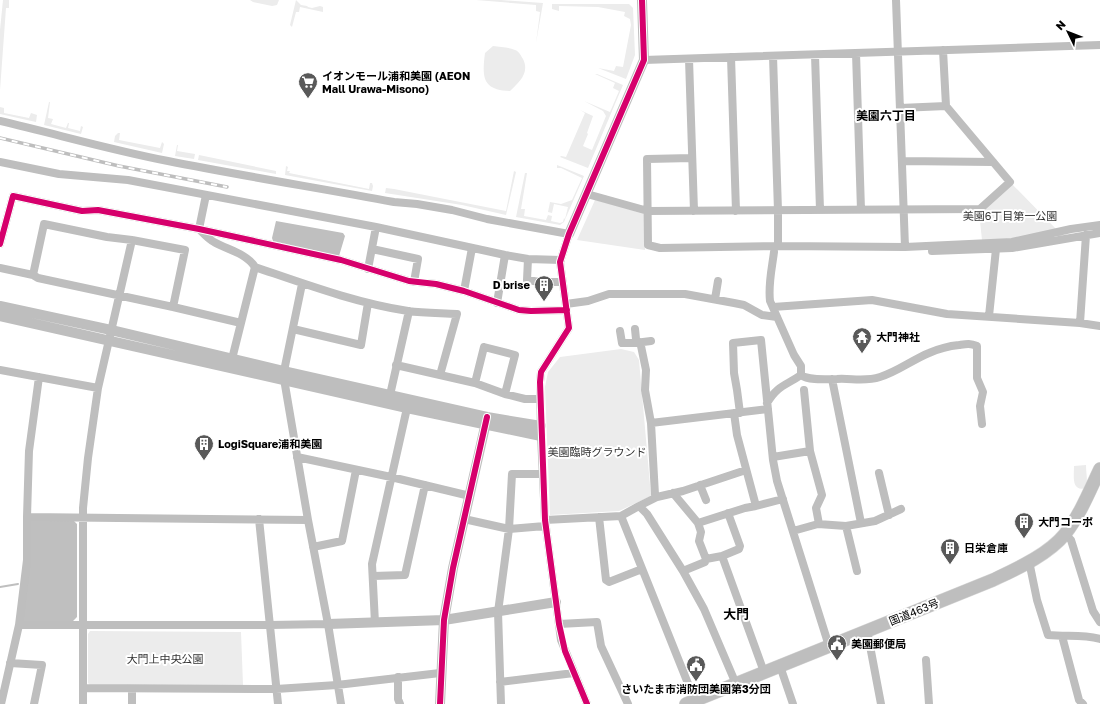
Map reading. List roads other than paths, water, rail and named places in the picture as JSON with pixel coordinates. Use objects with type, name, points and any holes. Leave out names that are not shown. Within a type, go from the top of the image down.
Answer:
[{"type":"highway","name":"国道463号","points":[[690,702],[993,580],[1030,561],[1065,534],[1081,507],[1100,468]]},
{"type":"street","points":[[587,704],[561,640],[558,624],[545,523],[540,382],[542,372],[569,328],[561,260],[569,234],[644,60],[642,0]]},
{"type":"street","points":[[896,0],[905,247]]},
{"type":"street","points":[[644,60],[1100,45]]},
{"type":"street","points":[[587,194],[648,211],[980,210],[1010,182],[946,106],[943,50]]},
{"type":"street","points":[[856,53],[861,210]]},
{"type":"street","points":[[814,55],[820,210]]},
{"type":"street","points":[[773,56],[778,211],[776,249],[769,292],[770,301],[794,355],[801,366],[801,374]]},
{"type":"street","points":[[731,57],[736,211]]},
{"type":"street","points":[[689,59],[694,211]]},
{"type":"street","points":[[900,108],[946,106]]},
{"type":"street","points":[[0,121],[65,136],[98,146],[167,161],[394,202],[452,210],[487,219],[569,234]]},
{"type":"street","points":[[692,158],[647,159],[648,245],[660,248],[874,252],[996,249],[1012,248],[1100,232]]},
{"type":"street","points":[[902,161],[993,162]]},
{"type":"street","points":[[0,162],[58,174],[128,180],[376,227],[505,255],[528,259],[561,260]]},
{"type":"street","points":[[199,229],[206,195]]},
{"type":"street","points":[[0,244],[13,196],[82,210],[98,210],[199,229],[343,261],[395,278],[414,282],[436,284],[464,291],[519,310],[566,307],[609,294],[685,294],[744,305],[762,315],[777,317]]},
{"type":"street","points":[[33,275],[44,224],[107,237],[185,250],[173,307]]},
{"type":"street","points":[[776,249],[905,247],[1012,242],[1070,229],[1100,225]]},
{"type":"street","points":[[368,269],[376,227]]},
{"type":"street","points":[[199,229],[209,239],[244,256],[255,267],[302,284],[368,302],[409,311],[457,314],[440,375]]},
{"type":"street","points":[[1080,323],[1087,235]]},
{"type":"street","points":[[83,704],[83,517],[88,458],[98,388],[132,240]]},
{"type":"street","points":[[464,291],[472,248]]},
{"type":"street","points":[[372,249],[418,259],[414,282]]},
{"type":"street","points":[[989,316],[996,249]]},
{"type":"street","points":[[497,303],[505,255]]},
{"type":"street","points":[[528,259],[527,280],[540,282],[563,282]]},
{"type":"street","points":[[232,359],[255,267]]},
{"type":"street","points":[[0,268],[33,275],[38,278],[241,323]]},
{"type":"street","points":[[715,299],[718,281]]},
{"type":"street","points":[[302,284],[284,375],[341,704]]},
{"type":"street","points":[[773,307],[872,300],[947,314],[1080,323],[1100,326]]},
{"type":"street","points":[[293,329],[361,344],[368,302]]},
{"type":"street","points":[[0,306],[111,330],[232,359],[284,375],[407,408],[486,420],[541,431]]},
{"type":"street","points":[[390,395],[409,311]]},
{"type":"street","points":[[0,316],[109,341],[390,395],[486,420]]},
{"type":"street","points":[[635,329],[636,339],[641,346],[646,370],[645,390],[651,423],[655,495],[657,497]]},
{"type":"street","points":[[620,332],[622,343],[635,344],[639,342],[651,341]]},
{"type":"street","points":[[756,506],[737,435],[738,390],[734,373],[733,343],[761,340],[773,457],[777,481],[829,646]]},
{"type":"street","points":[[801,374],[805,377],[832,379],[847,378],[860,380],[878,378],[890,374],[930,352],[951,346],[970,343],[977,346],[977,378],[983,392],[980,406],[982,424]]},
{"type":"street","points":[[475,383],[484,347],[515,355],[505,394]]},
{"type":"street","points":[[396,365],[475,383],[525,400],[540,399]]},
{"type":"street","points":[[0,370],[98,388]]},
{"type":"street","points":[[768,406],[774,393],[779,388],[801,374]]},
{"type":"street","points":[[1,704],[19,625],[28,560],[27,517],[29,451],[39,377]]},
{"type":"street","points":[[832,379],[861,523]]},
{"type":"street","points":[[804,390],[810,451],[822,495],[816,508],[819,524]]},
{"type":"street","points":[[651,423],[737,413],[768,406]]},
{"type":"street","points":[[375,623],[372,564],[407,408]]},
{"type":"street","points":[[440,704],[440,673],[444,620],[453,568],[486,420]]},
{"type":"street","points":[[773,457],[810,451]]},
{"type":"street","points":[[297,457],[470,496]]},
{"type":"street","points":[[313,547],[342,541],[356,470]]},
{"type":"street","points":[[464,519],[509,529],[545,523],[621,516],[657,497],[683,491],[746,470]]},
{"type":"street","points":[[879,473],[889,515]]},
{"type":"street","points":[[501,704],[498,612],[509,529],[512,474],[543,474]]},
{"type":"street","points":[[373,576],[405,575],[425,485]]},
{"type":"street","points":[[700,485],[706,500]]},
{"type":"street","points":[[674,493],[698,523],[701,532],[699,541],[706,559]]},
{"type":"street","points":[[698,523],[745,508],[783,499]]},
{"type":"street","points":[[639,506],[647,514],[683,570],[708,617],[736,684]]},
{"type":"street","points":[[793,530],[819,524],[846,526],[879,520],[901,509]]},
{"type":"street","points":[[683,570],[705,562],[706,559],[722,556],[739,549],[740,546],[728,513]]},
{"type":"street","points":[[621,516],[642,569],[690,702]]},
{"type":"street","points":[[27,517],[308,520]]},
{"type":"street","points":[[599,517],[606,580],[609,582],[642,569]]},
{"type":"street","points":[[259,519],[278,704]]},
{"type":"street","points":[[846,526],[857,571]]},
{"type":"street","points":[[1065,534],[1071,540],[1093,611],[1100,622]]},
{"type":"street","points":[[722,556],[764,672]]},
{"type":"street","points":[[1030,561],[1037,600],[1048,635],[1086,635],[1100,639]]},
{"type":"street","points":[[19,625],[270,625],[375,623],[444,620],[556,602]]},
{"type":"street","points":[[558,624],[597,622],[601,646],[628,704]]},
{"type":"street","points":[[867,630],[882,704]]},
{"type":"street","points":[[1062,636],[1079,700],[1083,704]]},
{"type":"street","points":[[926,660],[929,704]]},
{"type":"street","points":[[10,663],[42,665],[34,704]]},
{"type":"street","points":[[780,666],[793,704]]},
{"type":"street","points":[[83,688],[276,689],[337,685],[440,673]]},
{"type":"street","points":[[500,682],[574,673]]},
{"type":"street","points":[[398,677],[398,699],[400,704]]},
{"type":"street","points":[[132,689],[132,704]]},
{"type":"waterway","points":[[0,587],[18,584]]},
{"type":"railway","points":[[0,138],[119,166],[227,187]]},
{"type":"place","name":"イオンモール浦和美園 (AEON Mall Urawa-Misono)","points":[[308,99]]},
{"type":"place","name":"D brise","points":[[544,302]]},
{"type":"place","name":"大門神社","points":[[862,354]]},
{"type":"place","name":"LogiSquare浦和美園","points":[[204,461]]},
{"type":"place","name":"大門コーポ","points":[[1024,539]]},
{"type":"place","name":"日栄倉庫","points":[[950,565]]},
{"type":"place","name":"美園郵便局","points":[[837,661]]},
{"type":"place","name":"さいたま市消防団美園第3分団","points":[[696,682]]},
{"type":"district","name":"美園六丁目","points":[[886,116]]},
{"type":"district","name":"大門","points":[[736,614]]},
{"type":"park label","name":"美園6丁目第一公園","points":[[1010,216]]},
{"type":"park label","name":"美園臨時グラウンド","points":[[597,452]]},
{"type":"park label","name":"大門上中央公園","points":[[165,659]]}]
